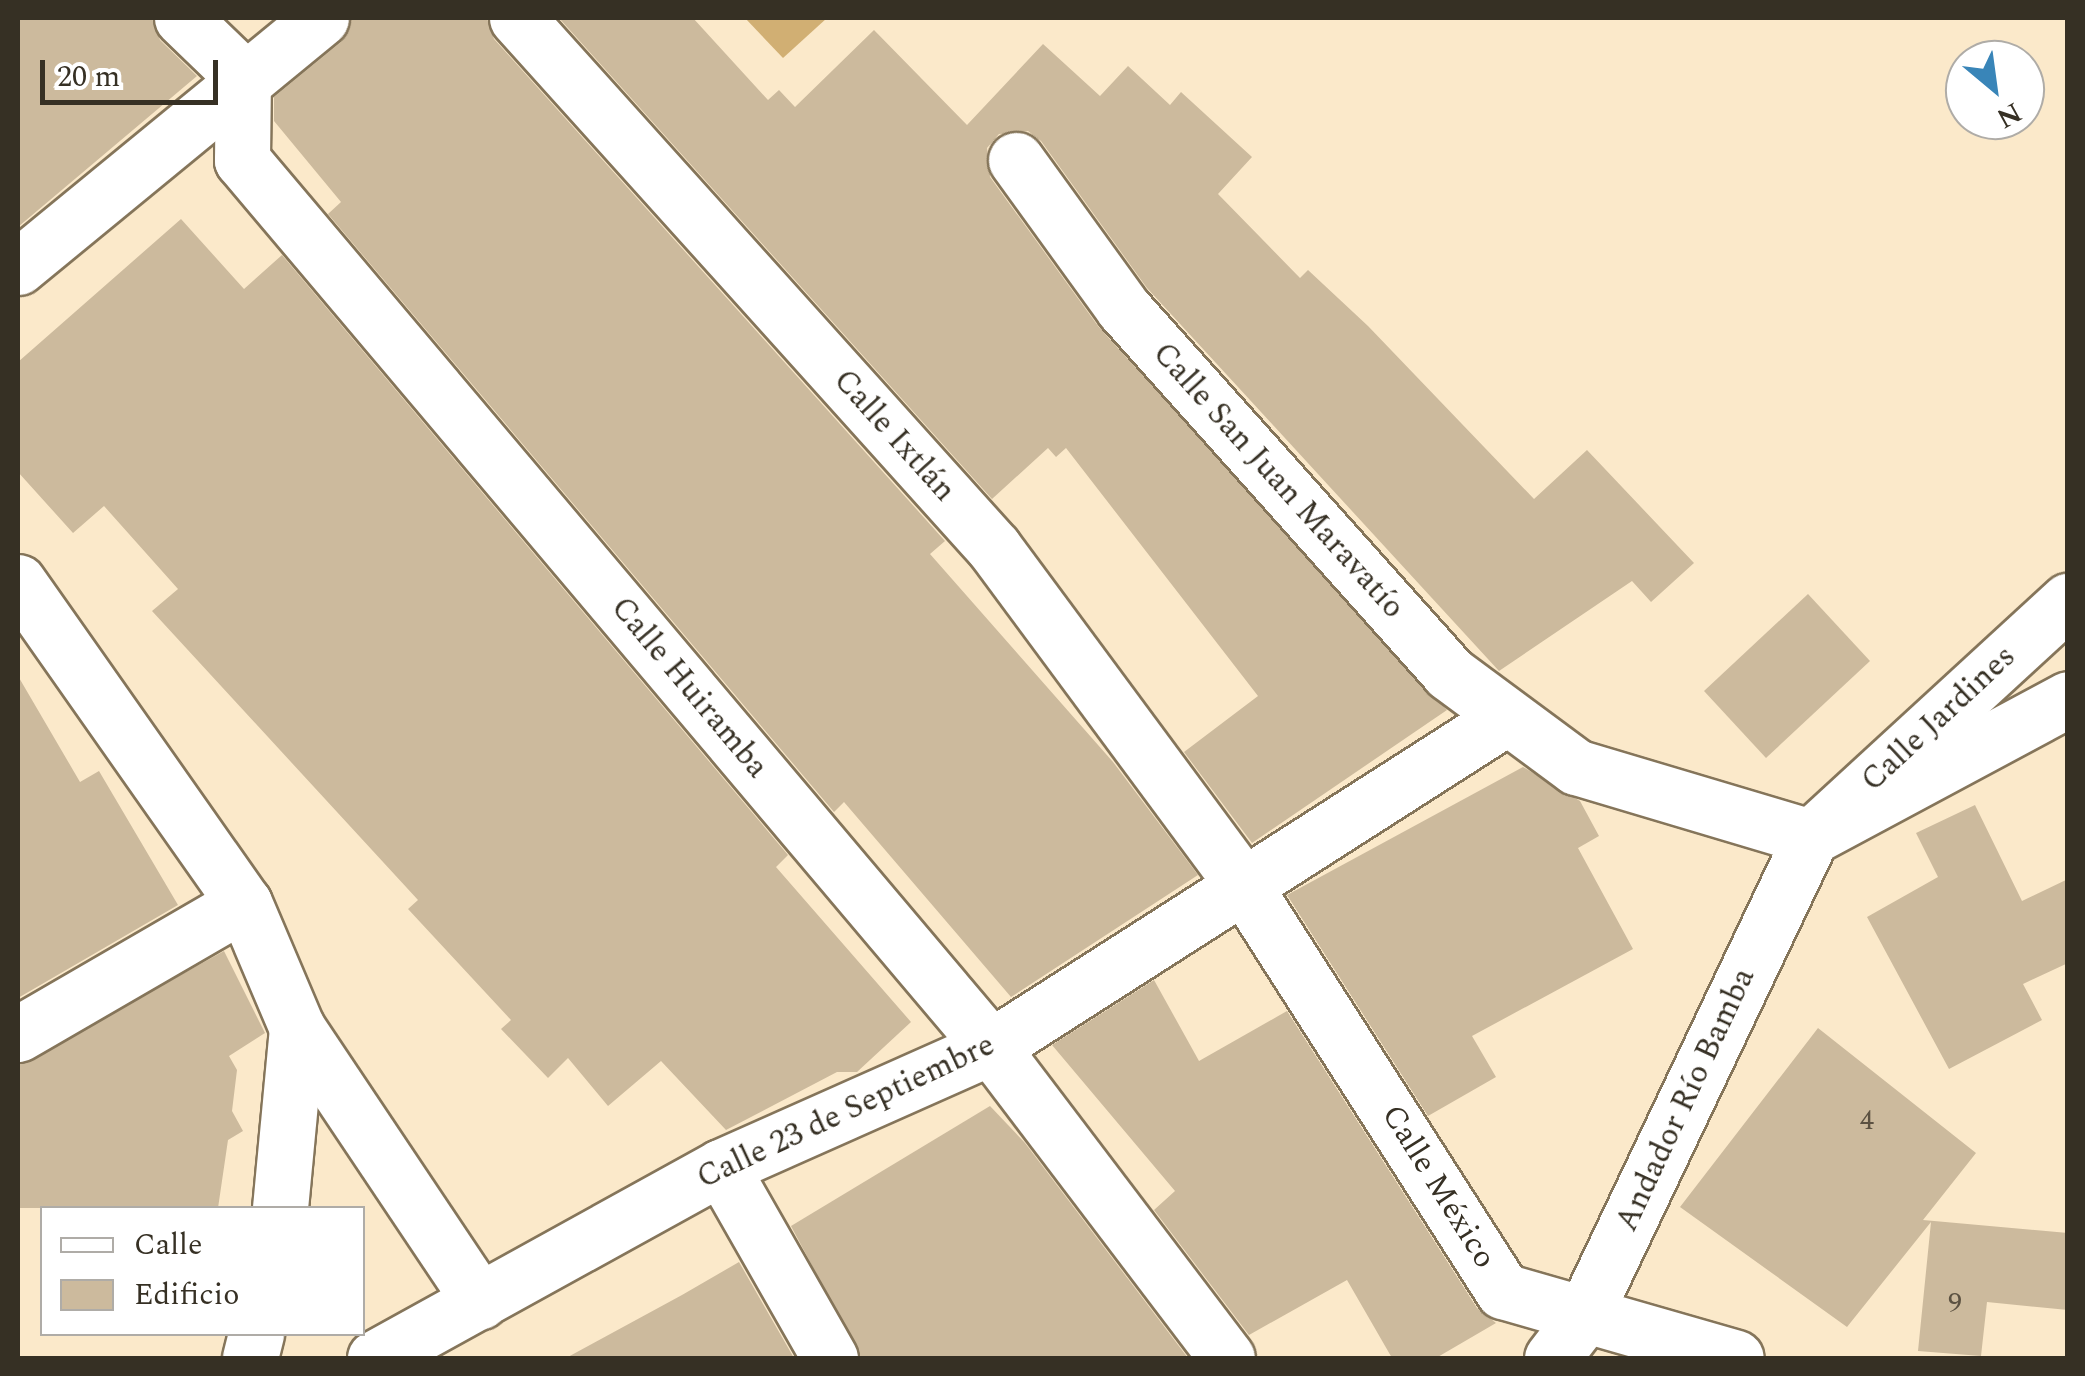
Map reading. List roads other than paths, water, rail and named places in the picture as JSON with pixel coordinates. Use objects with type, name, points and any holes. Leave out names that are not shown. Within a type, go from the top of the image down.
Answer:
[{"type":"street","points":[[182,18],[243,78]]},
{"type":"street","points":[[18,267],[243,78],[321,18]]},
{"type":"street","name":"Calle Ixtlán","points":[[517,18],[994,548],[1240,880]]},
{"type":"street","name":"Calle Huiramba","points":[[243,78],[242,160],[991,1047],[1226,1358]]},
{"type":"street","name":"Calle San Juan Maravatío","points":[[1016,160],[1123,308],[1449,673],[1576,767],[1811,837]]},
{"type":"street","points":[[18,582],[244,903],[297,1028],[480,1301]]},
{"type":"street","name":"Calle Jardines","points":[[1811,837],[2068,601]]},
{"type":"street","points":[[1811,837],[2068,699]]},
{"type":"street","name":"Calle 23 de Septiembre","points":[[376,1358],[721,1166],[991,1047],[1240,880],[1507,717]]},
{"type":"street","name":"Andador Río Bamba","points":[[1567,1339],[1811,837]]},
{"type":"street","name":"Calle México","points":[[1240,880],[1503,1292],[1567,1339],[1736,1358]]},
{"type":"street","points":[[18,1034],[244,903]]},
{"type":"street","points":[[280,1206],[297,1028]]},
{"type":"street","points":[[721,1166],[830,1358]]}]
